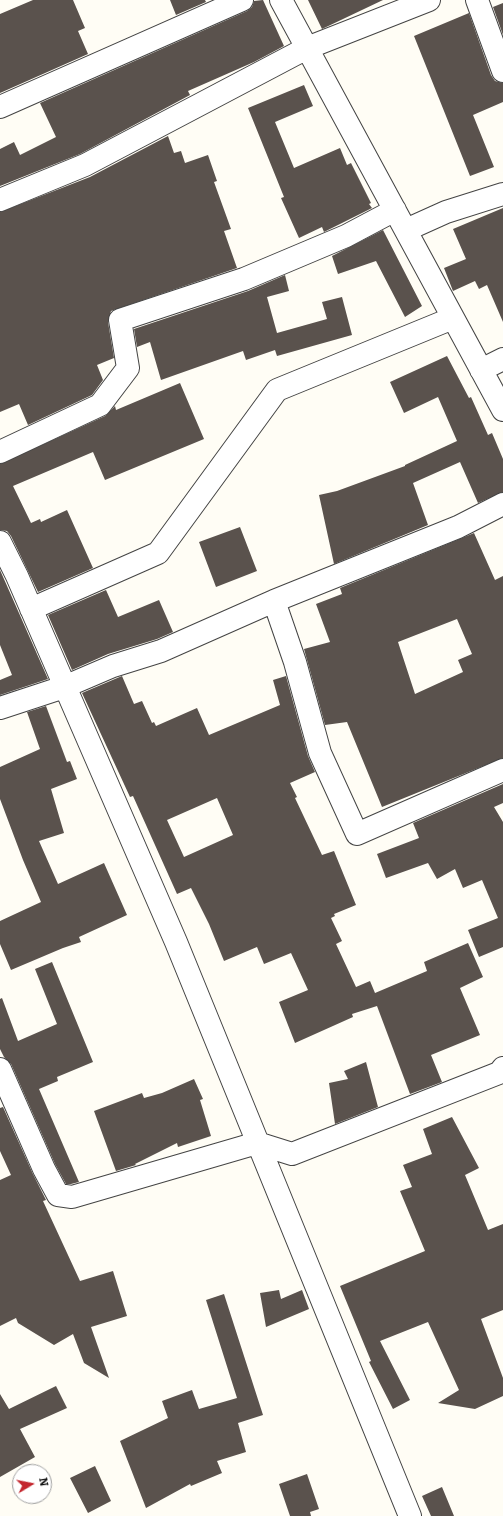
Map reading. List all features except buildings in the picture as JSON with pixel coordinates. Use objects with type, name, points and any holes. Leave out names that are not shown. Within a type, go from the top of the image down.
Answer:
[{"type":"street","points":[[0,107],[242,0]]},
{"type":"street","points":[[282,0],[503,410]]},
{"type":"street","points":[[0,200],[84,165],[307,48],[429,0]]},
{"type":"street","points":[[476,0],[503,71]]},
{"type":"street","points":[[406,230],[446,212],[503,194]]},
{"type":"street","points":[[0,452],[100,405],[128,368],[120,320],[244,279],[346,236],[394,210]]},
{"type":"street","points":[[31,609],[158,553],[277,390],[453,318]]},
{"type":"street","points":[[481,370],[503,359]]},
{"type":"street","points":[[0,708],[64,687],[114,666],[161,651],[274,601],[458,527],[503,504]]},
{"type":"street","points":[[0,542],[31,609],[176,942],[410,1516]]},
{"type":"street","points":[[274,601],[295,662],[320,753],[357,834],[503,770]]},
{"type":"street","points":[[0,1069],[44,1169],[58,1195],[72,1197],[257,1143],[292,1154],[499,1074],[503,1068]]}]
